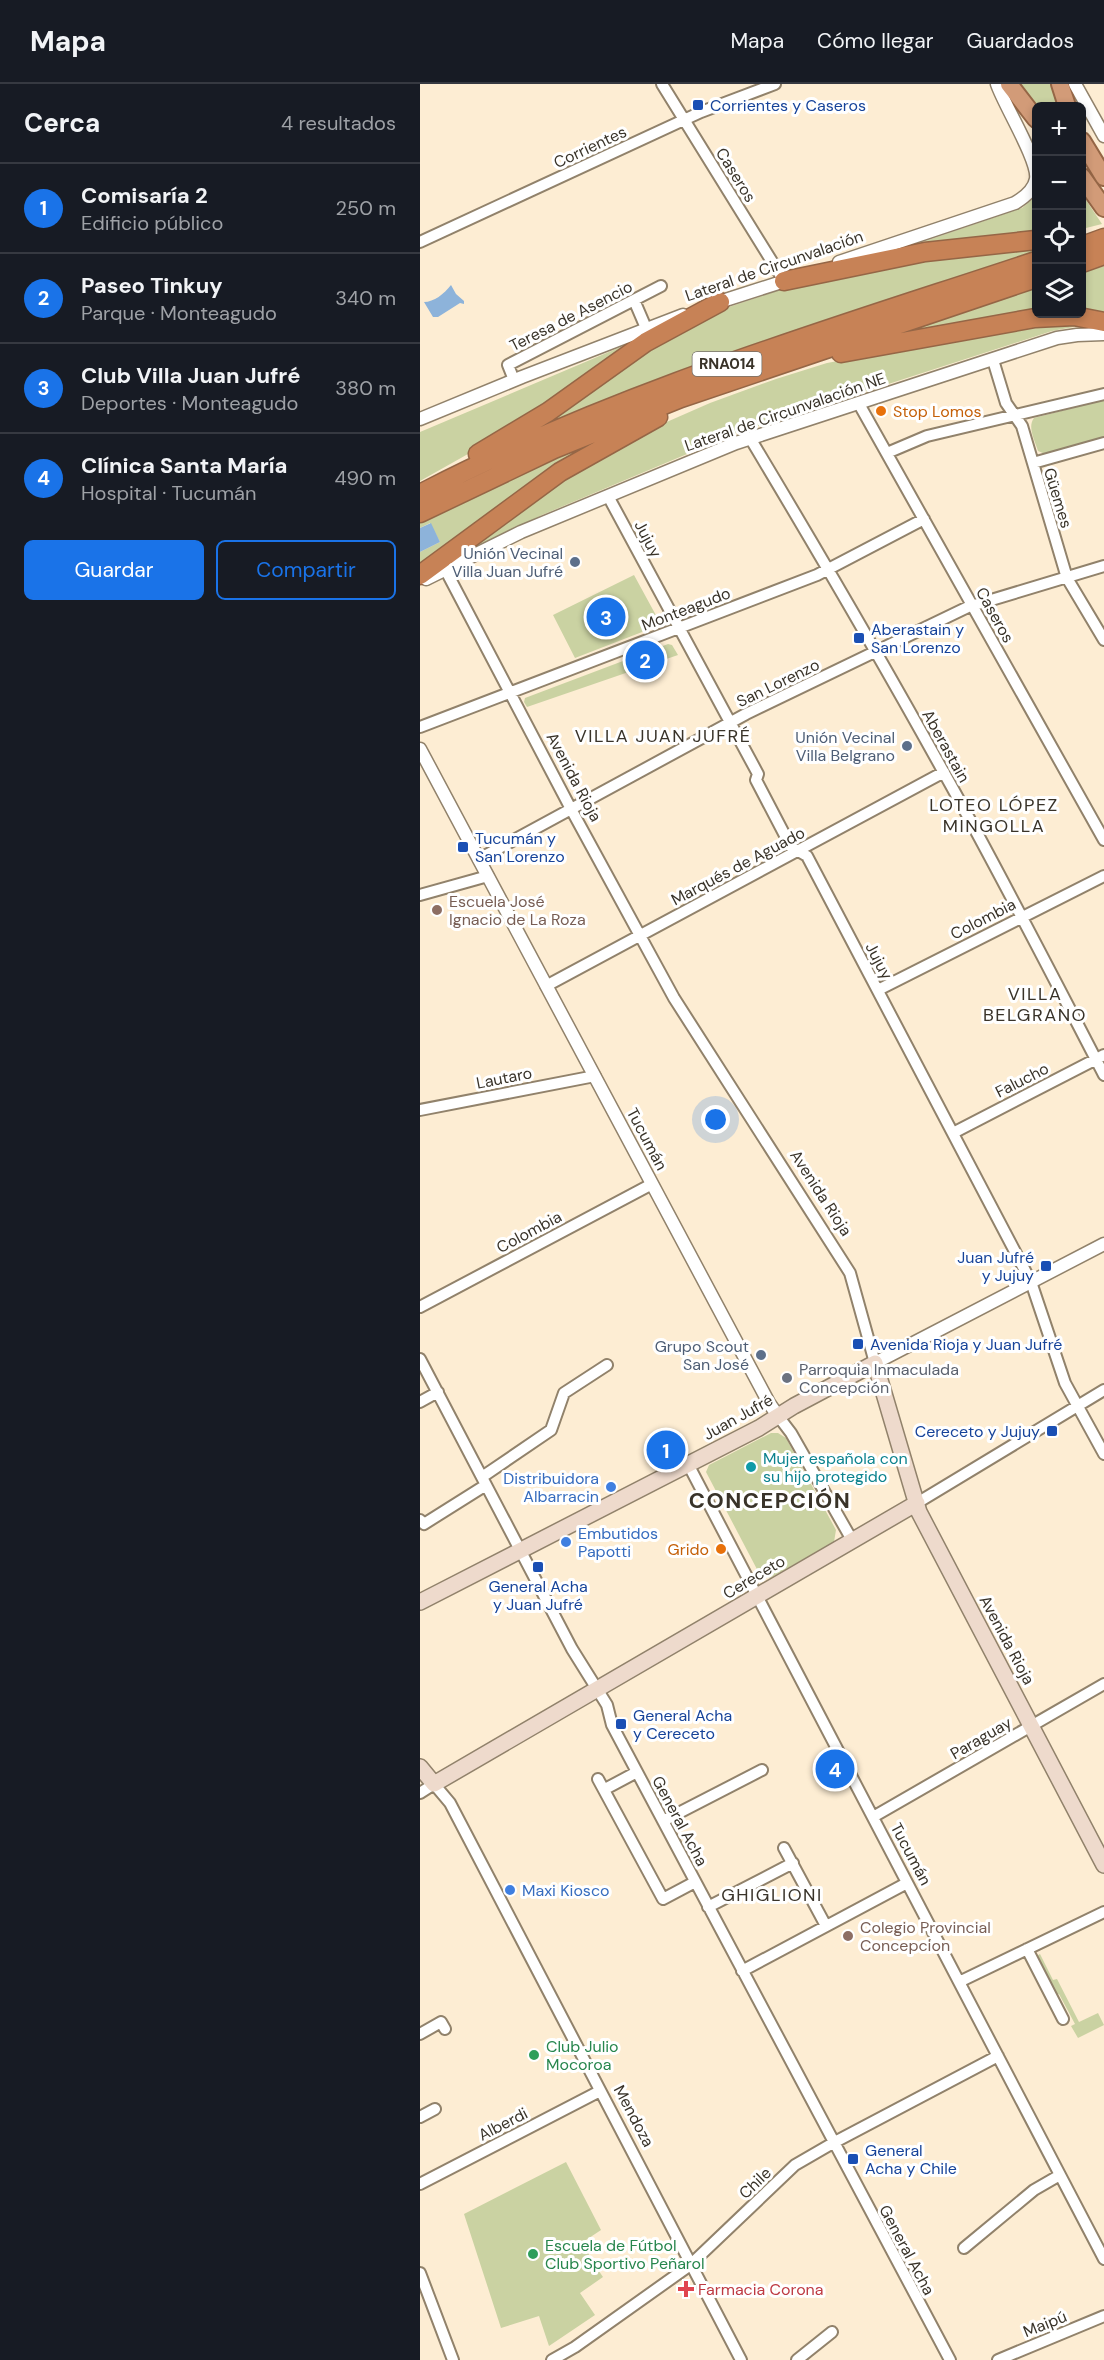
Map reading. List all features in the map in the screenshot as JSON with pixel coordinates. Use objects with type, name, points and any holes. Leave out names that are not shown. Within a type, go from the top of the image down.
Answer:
[{"type":"highway","points":[[1008,84],[1032,114]]},
{"type":"highway","points":[[1060,84],[1066,102]]},
{"type":"highway","points":[[1086,148],[1104,177]]},
{"type":"highway","points":[[1086,183],[1101,204]]},
{"type":"highway","points":[[1086,234],[1104,230]]},
{"type":"highway","points":[[1092,256],[1104,238]]},
{"type":"highway","points":[[784,281],[925,252],[1032,240]]},
{"type":"highway","name":"RNA014","points":[[420,491],[561,428],[672,384],[1032,262]]},
{"type":"highway","name":"RNA014","points":[[420,513],[583,437],[732,380],[1032,279]]},
{"type":"highway","points":[[420,491],[548,412],[646,342],[720,302]]},
{"type":"highway","points":[[766,368],[1035,318],[1074,316],[1104,322]]},
{"type":"highway","points":[[420,575],[560,472],[626,434],[732,380]]},
{"type":"main road","name":"Juan Jufré","points":[[420,1602],[759,1428],[875,1363]]},
{"type":"main road","name":"Avenida Rioja","points":[[875,1363],[919,1512],[1104,1865]]},
{"type":"main road","name":"Cereceto","points":[[434,1784],[917,1503]]},
{"type":"main road","name":"Mendoza","points":[[420,1767],[434,1784]]},
{"type":"street","name":"Caseros","points":[[662,84],[784,281]]},
{"type":"street","name":"Corrientes","points":[[420,242],[685,120],[775,84]]},
{"type":"street","name":"Lateral de Circunvalación","points":[[420,419],[646,328],[1005,206],[1025,196],[1035,183],[1036,169],[997,84]]},
{"type":"street","points":[[1075,84],[1104,136]]},
{"type":"street","name":"Teresa de Asencio","points":[[514,380],[508,365],[662,286]]},
{"type":"street","points":[[634,300],[646,328]]},
{"type":"street","name":"Lateral de Circunvalación NE","points":[[420,582],[506,538],[750,438],[1066,336],[1104,334]]},
{"type":"street","points":[[527,355],[534,372]]},
{"type":"street","name":"Güemes","points":[[993,360],[1006,403],[1022,426],[1066,577],[1104,640]]},
{"type":"street","points":[[886,453],[927,436],[1104,394]]},
{"type":"street","name":"Caseros","points":[[859,404],[1104,840]]},
{"type":"street","name":"Aberastain","points":[[750,438],[877,652],[944,772],[1100,1057],[1104,1075]]},
{"type":"street","points":[[1033,463],[1104,443]]},
{"type":"street","name":"Jujuy","points":[[608,496],[758,774],[756,780],[791,848],[807,856],[1031,1282],[1065,1383],[1104,1454]]},
{"type":"street","name":"Monteagudo","points":[[420,727],[828,569],[924,519]]},
{"type":"street","name":"San Lorenzo","points":[[479,859],[730,723],[973,606],[1104,566]]},
{"type":"street","name":"Avenida Rioja","points":[[445,569],[571,809],[674,998],[850,1273],[875,1363]]},
{"type":"street","name":"Tucumán","points":[[420,749],[769,1403],[791,1433],[852,1540]]},
{"type":"street","name":"Marqués de Aguado","points":[[546,986],[944,772]]},
{"type":"street","points":[[420,895],[488,876]]},
{"type":"street","name":"Colombia","points":[[878,990],[1022,915],[1104,876]]},
{"type":"street","name":"Falucho","points":[[953,1133],[1100,1057]]},
{"type":"street","name":"Lautaro","points":[[420,1110],[595,1076]]},
{"type":"street","name":"Colombia","points":[[420,1307],[652,1184]]},
{"type":"street","name":"Juan Jufré","points":[[875,1363],[1104,1244]]},
{"type":"street","name":"General Acha","points":[[420,1359],[572,1649],[607,1705],[612,1725],[950,2360]]},
{"type":"street","points":[[420,1520],[424,1524],[551,1430],[564,1393],[607,1365]]},
{"type":"street","name":"Cereceto","points":[[917,1503],[1104,1390]]},
{"type":"street","points":[[420,1401],[438,1392]]},
{"type":"street","name":"Tucumán","points":[[688,1464],[1104,2259]]},
{"type":"street","name":"Paraguay","points":[[873,1817],[1104,1684]]},
{"type":"street","points":[[663,1821],[762,1770]]},
{"type":"street","points":[[605,1789],[637,1772]]},
{"type":"street","points":[[598,1779],[663,1899],[695,1882]]},
{"type":"street","name":"Cereceto","points":[[420,1793],[434,1784]]},
{"type":"street","name":"Mendoza","points":[[434,1784],[450,1803],[741,2360]]},
{"type":"street","points":[[784,1848],[826,1926]]},
{"type":"street","points":[[708,1907],[792,1863]]},
{"type":"street","points":[[742,1971],[907,1883]]},
{"type":"street","points":[[959,1982],[1104,1912]]},
{"type":"street","points":[[1027,1949],[1063,2019]]},
{"type":"street","points":[[420,2034],[441,2022],[445,2029]]},
{"type":"street","name":"Chile","points":[[552,2360],[575,2347],[691,2264],[795,2165],[998,2056]]},
{"type":"street","name":"Alberdi","points":[[420,2184],[600,2091]]},
{"type":"street","points":[[420,2117],[435,2109]]},
{"type":"street","points":[[964,2248],[1016,2205],[1060,2175]]},
{"type":"street","points":[[420,2273],[453,2360]]},
{"type":"street","name":"Maipú","points":[[998,2360],[1104,2316]]},
{"type":"street","points":[[797,2360],[832,2332]]},
{"type":"green space","points":[[1018,84],[1051,84],[1056,102],[1034,102]]},
{"type":"green space","points":[[1032,199],[1032,236],[873,259],[1022,208]]},
{"type":"green space","points":[[1086,200],[1102,224],[1086,228]]},
{"type":"green space","points":[[1032,245],[1032,253],[502,444],[630,357],[723,309],[798,284],[910,259]]},
{"type":"green space","points":[[1104,266],[1104,318],[1086,314],[1086,272]]},
{"type":"green space","points":[[1032,288],[1032,315],[890,338]]},
{"type":"green space","points":[[1042,324],[1084,325],[1052,331],[737,433],[542,515],[462,555],[547,489],[637,435],[710,403],[827,363]]},
{"type":"green space","points":[[649,335],[484,445],[420,481],[420,432]]},
{"type":"green space","points":[[1104,400],[1104,437],[1045,454],[1038,451],[1031,430],[1034,418]]},
{"type":"green space","points":[[632,426],[420,571],[420,552],[440,542],[430,523],[420,528],[420,523],[501,483]]},
{"type":"green space","points":[[634,575],[658,619],[655,627],[575,658],[553,615]]},
{"type":"green space","points":[[668,644],[672,645],[678,655],[527,707],[524,702],[525,698]]},
{"type":"green space","points":[[771,1433],[778,1433],[786,1438],[836,1530],[834,1542],[770,1578],[760,1575],[706,1472],[709,1465]]},
{"type":"green space","points":[[1040,1954],[1053,1980],[1057,1979],[1079,2022],[1098,2013],[1104,2025],[1078,2038],[1071,2026],[1075,2024],[1059,1994],[1055,1996],[1035,1957]]},
{"type":"green space","name":"Escuela de Fútbol Club Sportivo Peñarol","points":[[566,2162],[601,2230],[583,2242],[603,2277],[580,2293],[595,2315],[549,2346],[539,2316],[501,2328],[464,2214]]},
{"type":"water","points":[[451,285],[464,304],[460,303],[438,317],[433,317],[424,302],[439,297]]},
{"type":"water","points":[[431,523],[440,542],[420,552],[420,528]]},
{"type":"place","name":"Corrientes y Caseros","points":[[698,105]]},
{"type":"place","name":"Stop Lomos","points":[[881,411]]},
{"type":"place","name":"Unión Vecinal Villa Juan Jufré","points":[[575,562]]},
{"type":"place","name":"Club Villa Juan Jufré","points":[[606,617]]},
{"type":"place","name":"Aberastain y San Lorenzo","points":[[859,638]]},
{"type":"place","name":"Paseo Tinkuy","points":[[645,660]]},
{"type":"place","name":"Unión Vecinal Villa Belgrano","points":[[907,746]]},
{"type":"place","name":"Tucumán y San Lorenzo","points":[[463,847]]},
{"type":"place","name":"Escuela José Ignacio de La Roza","points":[[437,910]]},
{"type":"place","name":"Juan Jufré y Jujuy","points":[[1046,1266]]},
{"type":"place","name":"Avenida Rioja y Juan Jufré","points":[[858,1344]]},
{"type":"place","name":"Grupo Scout San José","points":[[761,1355]]},
{"type":"place","name":"Parroquia Inmaculada Concepción","points":[[787,1378]]},
{"type":"place","name":"Cereceto y Jujuy","points":[[1052,1431]]},
{"type":"place","name":"Comisaría 2","points":[[666,1450]]},
{"type":"place","name":"Mujer española con su hijo protegido","points":[[751,1467]]},
{"type":"place","name":"Distribuidora Albarracin","points":[[611,1487]]},
{"type":"place","name":"Embutidos Papotti","points":[[566,1542]]},
{"type":"place","name":"Grido","points":[[721,1549]]},
{"type":"place","name":"General Acha y Juan Jufré","points":[[538,1567]]},
{"type":"place","name":"General Acha y Cereceto","points":[[621,1724]]},
{"type":"place","name":"Clínica Santa María","points":[[835,1769]]},
{"type":"place","name":"Maxi Kiosco","points":[[510,1890]]},
{"type":"place","name":"Colegio Provincial Concepcion","points":[[848,1936]]},
{"type":"place","name":"Club Julio Mocoroa","points":[[534,2055]]},
{"type":"place","name":"General Acha y Chile","points":[[853,2159]]},
{"type":"place","name":"Escuela de Fútbol Club Sportivo Peñarol","points":[[533,2254]]},
{"type":"place","name":"Farmacia Corona","points":[[686,2289]]},
{"type":"district","name":"VILLA JUAN JUFRÉ","points":[[663,736]]},
{"type":"district","name":"LOTEO LÓPEZ MINGOLLA","points":[[994,815]]},
{"type":"district","name":"VILLA BELGRANO","points":[[1035,1004]]},
{"type":"district","name":"CONCEPCIÓN","points":[[770,1500]]},
{"type":"district","name":"GHIGLIONI","points":[[772,1895]]}]
